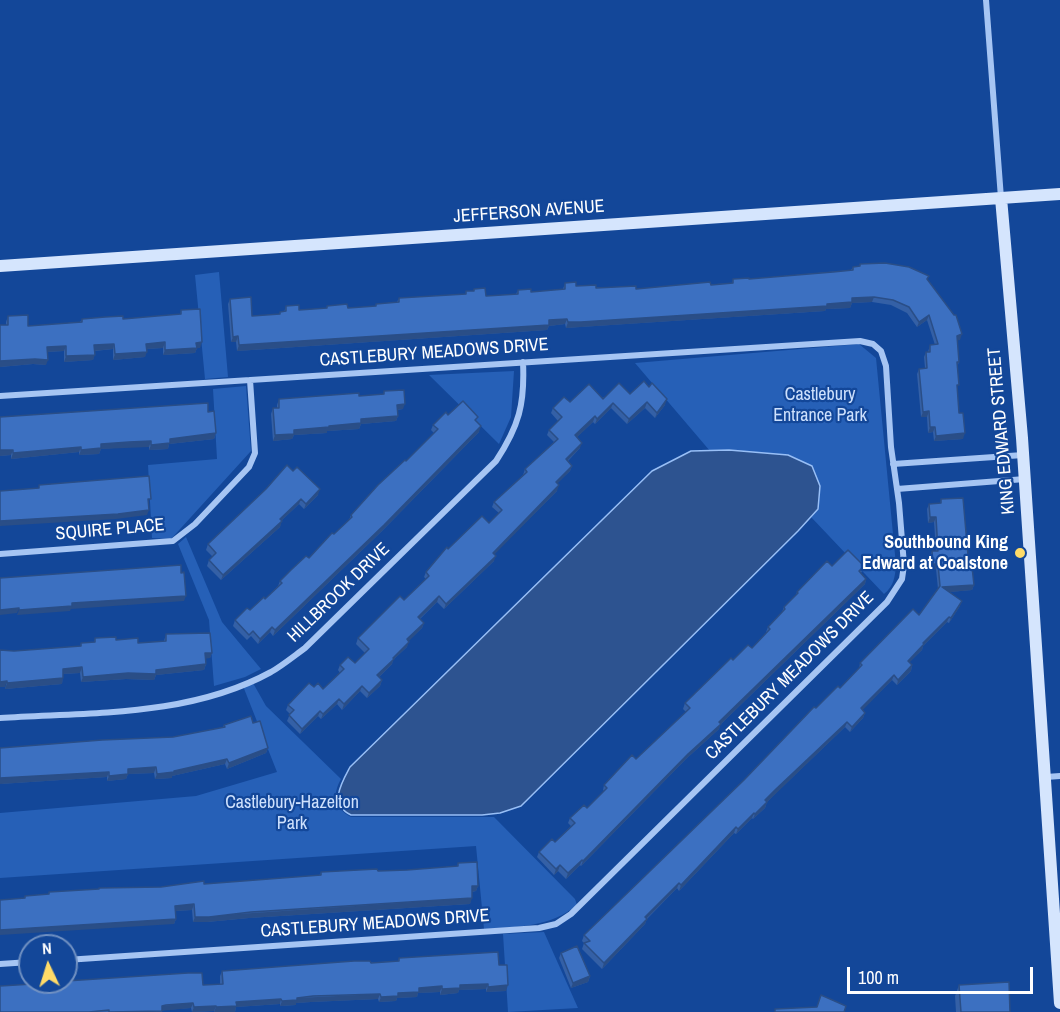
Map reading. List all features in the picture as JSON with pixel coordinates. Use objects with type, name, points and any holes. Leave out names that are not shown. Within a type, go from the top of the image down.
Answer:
[{"type":"street","name":"KING EDWARD STREET","points":[[986,0],[1025,479],[1059,950],[1060,1003]]},
{"type":"street","name":"JEFFERSON AVENUE","points":[[0,266],[1060,194]]},
{"type":"street","name":"CASTLEBURY MEADOWS DRIVE","points":[[0,396],[860,341],[873,344],[881,351],[886,366],[892,464],[897,489],[904,565],[902,579],[892,596],[571,914],[556,924],[539,928],[78,959]]},
{"type":"street","name":"HILLBROOK DRIVE","points":[[0,718],[167,707],[199,700],[273,671],[305,648],[496,460],[510,439],[522,405],[523,362]]},
{"type":"street","name":"SQUIRE PLACE","points":[[0,554],[173,541],[195,524],[249,467],[255,453],[250,380]]},
{"type":"street","points":[[892,464],[1023,455]]},
{"type":"street","points":[[897,489],[1025,479]]},
{"type":"street","points":[[1046,777],[1060,776]]},
{"type":"street","points":[[0,964],[18,963]]},
{"type":"green space","points":[[219,272],[228,377],[205,379],[195,275]]},
{"type":"green space","name":"Castlebury Entrance Park","points":[[859,344],[876,358],[896,565],[893,581],[884,594],[811,517],[819,499],[812,466],[788,455],[729,450],[710,451],[635,363]]},
{"type":"green space","points":[[514,371],[511,417],[499,444],[429,375]]},
{"type":"green space","points":[[246,386],[251,451],[171,539],[152,538],[148,465],[217,459],[213,389]]},
{"type":"green space","points":[[186,537],[222,622],[261,669],[245,677],[214,686],[209,620],[178,544]]},
{"type":"green space","name":"Castlebury-Hazelton Park","points":[[253,683],[266,706],[341,779],[336,790],[336,801],[345,813],[351,817],[494,817],[575,899],[577,905],[545,922],[484,929],[476,846],[0,878],[0,813],[196,796],[277,772],[243,686]]},
{"type":"green space","points":[[544,932],[578,1008],[508,1012],[503,934]]},
{"type":"shaded area","points":[[729,450],[788,455],[812,466],[820,486],[818,509],[521,806],[500,813],[482,815],[351,815],[344,810],[338,799],[350,767],[652,471],[691,451]]},
{"type":"building","points":[[885,263],[909,267],[929,276],[927,279],[956,315],[962,334],[957,336],[959,385],[957,385],[959,413],[963,413],[965,433],[936,436],[935,427],[930,427],[929,411],[923,412],[919,369],[927,368],[926,352],[930,352],[930,345],[938,344],[929,315],[919,322],[909,307],[893,300],[874,297],[852,298],[852,302],[827,304],[827,306],[581,322],[568,322],[567,319],[549,320],[549,325],[239,345],[238,336],[233,337],[230,299],[251,297],[252,316],[280,314],[286,311],[286,306],[299,305],[299,310],[347,304],[348,308],[376,306],[376,304],[399,302],[399,298],[466,294],[466,291],[485,288],[486,296],[518,294],[518,290],[531,289],[531,292],[565,289],[565,283],[576,282],[576,286],[596,285],[596,288],[636,286],[636,289],[710,282],[711,285],[733,283],[733,279],[853,270],[853,267],[860,266],[860,264]]},
{"type":"building","points":[[200,309],[202,342],[196,343],[197,348],[165,350],[165,342],[146,344],[147,352],[115,354],[114,344],[94,345],[95,355],[66,356],[66,346],[47,347],[48,360],[0,361],[0,325],[8,325],[8,316],[28,315],[28,326],[82,322],[82,319],[105,317],[123,316],[123,319],[181,314],[181,310]]},
{"type":"building","points":[[644,381],[649,387],[652,383],[667,399],[657,413],[647,402],[629,419],[613,403],[597,419],[595,416],[575,435],[582,443],[566,459],[572,466],[556,482],[559,485],[493,553],[496,556],[446,604],[439,596],[418,617],[424,623],[407,639],[409,642],[394,659],[377,675],[382,680],[369,693],[362,686],[344,704],[339,699],[323,714],[320,711],[302,729],[289,715],[294,710],[288,705],[309,683],[314,687],[318,683],[323,689],[344,669],[340,665],[348,657],[355,663],[369,649],[358,638],[400,596],[404,600],[429,576],[426,572],[447,547],[448,549],[482,516],[489,523],[502,510],[494,502],[558,439],[549,430],[562,417],[553,408],[564,397],[570,402],[589,384],[603,399],[619,383],[630,394]]},
{"type":"building","points":[[404,390],[405,404],[397,405],[398,416],[361,419],[361,423],[294,430],[294,434],[275,435],[273,408],[279,408],[279,399],[359,393],[359,396]]},
{"type":"building","points":[[463,401],[478,417],[475,420],[481,426],[384,525],[275,630],[272,627],[260,639],[253,631],[249,635],[235,620],[247,608],[250,610],[264,597],[265,599],[282,583],[280,581],[291,570],[306,556],[309,558],[332,533],[334,534],[352,517],[351,515],[378,485],[438,429],[433,425],[446,412],[448,415]]},
{"type":"building","points":[[208,403],[208,412],[214,411],[216,433],[170,439],[170,443],[151,445],[151,441],[101,444],[101,448],[81,450],[81,447],[13,453],[13,450],[0,450],[0,417]]},
{"type":"building","points":[[287,465],[293,471],[297,467],[320,489],[306,504],[301,499],[280,519],[282,521],[223,575],[209,560],[216,553],[208,544],[266,489]]},
{"type":"building","points":[[149,476],[151,499],[148,499],[149,510],[0,521],[0,491],[39,488],[39,485]]},
{"type":"building","points":[[963,498],[969,567],[972,567],[974,585],[942,587],[962,601],[951,618],[949,617],[923,643],[908,661],[912,665],[898,680],[894,675],[861,708],[865,713],[852,727],[847,722],[765,800],[767,802],[755,814],[738,829],[736,827],[681,885],[679,883],[645,917],[647,919],[604,963],[584,943],[590,941],[584,935],[744,780],[814,707],[816,708],[838,686],[840,688],[862,665],[860,663],[913,609],[919,615],[940,586],[938,564],[933,564],[932,551],[938,551],[936,517],[930,517],[929,504],[941,503],[941,499]]},
{"type":"building","points":[[848,550],[864,566],[859,571],[866,579],[719,722],[721,724],[688,754],[583,861],[568,873],[560,865],[556,869],[539,852],[552,839],[555,842],[575,823],[570,818],[584,805],[587,808],[607,788],[604,785],[632,755],[636,759],[690,708],[685,703],[731,658],[733,660],[748,645],[752,648],[770,629],[768,627],[785,609],[784,607],[827,561],[832,566]]},
{"type":"building","points":[[181,565],[181,573],[184,572],[186,596],[0,610],[0,578]]},
{"type":"building","points":[[210,633],[212,653],[205,653],[206,664],[156,670],[156,674],[128,673],[83,677],[82,667],[63,669],[63,678],[0,682],[0,650],[81,646],[81,643],[95,642],[95,638],[116,637],[116,640],[138,638],[138,643],[166,641],[166,634]]},
{"type":"building","points":[[251,716],[253,723],[260,721],[268,748],[229,763],[227,759],[157,774],[156,767],[128,769],[128,774],[109,776],[109,772],[0,778],[0,748],[173,737],[225,727],[224,725]]},
{"type":"building","points":[[477,862],[478,886],[472,886],[472,898],[251,912],[209,917],[195,917],[194,904],[175,906],[176,919],[0,930],[0,900],[25,898],[25,896],[49,894],[49,892],[161,887],[204,881],[204,884],[321,875],[321,872],[407,870],[458,866],[458,863]]},
{"type":"building","points":[[577,946],[590,976],[573,983],[561,953]]},
{"type":"building","points":[[498,952],[499,965],[507,965],[508,985],[419,988],[419,992],[398,993],[398,996],[381,997],[380,994],[313,996],[297,998],[297,1000],[236,1002],[237,1006],[194,1007],[193,1003],[166,1005],[162,1006],[162,1011],[0,1012],[0,986],[18,985],[18,994],[78,994],[78,980],[188,973],[202,973],[203,985],[223,984],[222,971],[354,961],[370,961],[371,963],[399,961],[399,958]]},
{"type":"building","points":[[1009,982],[1010,1012],[961,1012],[959,985]]},
{"type":"building","points":[[821,995],[846,1006],[844,1012],[775,1012],[775,1009],[817,1007]]},
{"type":"place","name":"Southbound King Edward at Coalstone","points":[[1020,553]]}]
